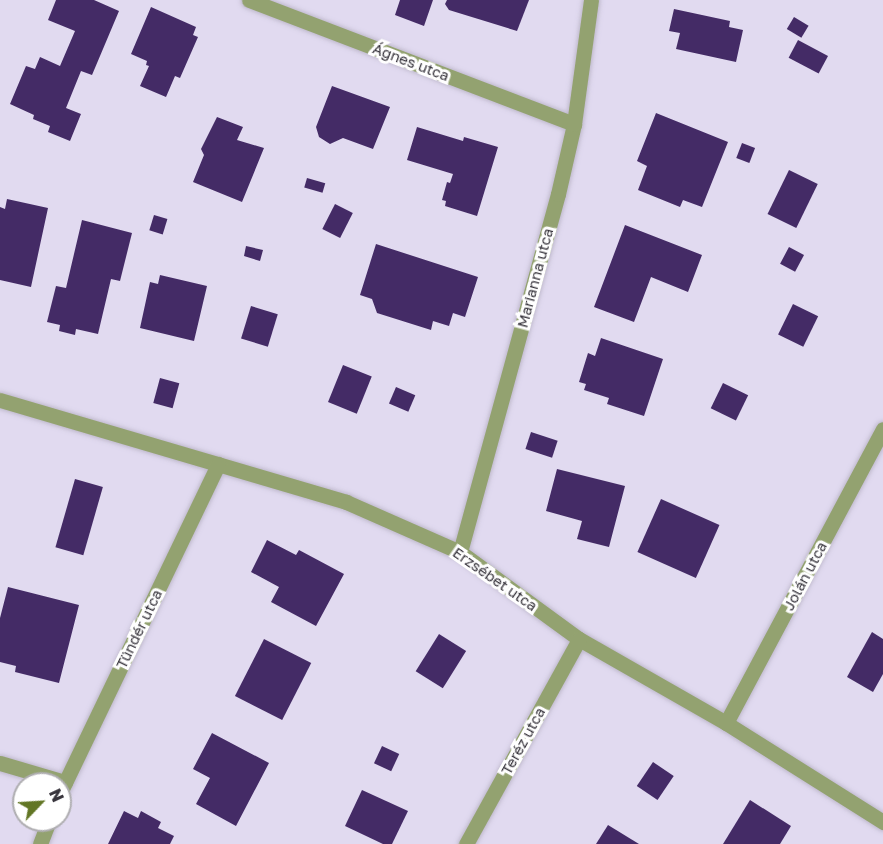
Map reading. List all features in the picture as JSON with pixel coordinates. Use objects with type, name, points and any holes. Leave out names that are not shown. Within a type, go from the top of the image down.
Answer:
[{"type":"street","name":"Ágnes utca","points":[[249,0],[574,124]]},
{"type":"street","name":"Marianna utca","points":[[460,552],[558,194],[574,124],[591,0]]},
{"type":"street","name":"Erzsébet utca","points":[[0,400],[346,502],[460,552],[579,639],[726,723],[883,822]]},
{"type":"street","name":"Jolán utca","points":[[726,723],[883,429]]},
{"type":"street","name":"Tündér utca","points":[[70,772],[218,464]]},
{"type":"street","name":"Teréz utca","points":[[466,844],[579,639]]},
{"type":"street","points":[[0,763],[22,772]]},
{"type":"building","points":[[56,0],[94,0],[119,11],[92,75],[81,71],[66,108],[81,114],[70,141],[48,132],[50,126],[33,119],[34,115],[10,104],[26,66],[35,69],[40,57],[60,66],[75,31],[48,20]]},
{"type":"building","points":[[400,0],[433,0],[424,26],[395,15]]},
{"type":"building","points":[[447,0],[529,0],[517,31],[449,10],[445,4]]},
{"type":"building","points":[[151,7],[196,27],[193,35],[198,37],[180,78],[175,76],[166,97],[140,86],[149,66],[146,65],[147,61],[131,54]]},
{"type":"building","points":[[674,9],[730,21],[729,27],[743,30],[736,62],[676,49],[680,33],[669,31]]},
{"type":"building","points":[[794,17],[809,26],[801,38],[787,29]]},
{"type":"building","points":[[798,40],[828,56],[819,74],[789,58]]},
{"type":"building","points":[[332,86],[390,107],[373,149],[343,138],[330,144],[319,137],[316,127]]},
{"type":"building","points":[[656,113],[728,142],[702,207],[683,200],[680,207],[638,190],[647,166],[637,161]]},
{"type":"building","points":[[217,117],[243,127],[237,140],[264,148],[242,202],[193,182],[204,155],[201,149]]},
{"type":"building","points":[[417,127],[463,141],[464,137],[498,147],[477,216],[445,206],[446,201],[442,200],[447,182],[450,183],[453,174],[407,160]]},
{"type":"building","points":[[742,143],[755,148],[749,163],[736,158]]},
{"type":"building","points":[[789,170],[818,184],[796,228],[768,214]]},
{"type":"building","points":[[307,178],[325,183],[323,193],[304,188]]},
{"type":"building","points":[[7,199],[48,208],[31,287],[0,280],[0,207],[5,209]]},
{"type":"building","points":[[335,204],[353,213],[340,238],[322,229]]},
{"type":"building","points":[[154,215],[167,219],[163,234],[149,230]]},
{"type":"building","points":[[82,220],[132,233],[120,281],[111,279],[98,334],[76,329],[75,335],[59,331],[60,325],[47,322],[56,286],[66,288]]},
{"type":"building","points":[[625,225],[702,255],[688,292],[651,277],[634,322],[594,307]]},
{"type":"building","points":[[376,244],[478,277],[465,317],[453,313],[449,326],[433,321],[431,330],[377,313],[372,299],[360,295]]},
{"type":"building","points":[[246,246],[263,250],[260,261],[244,256]]},
{"type":"building","points":[[789,247],[804,255],[795,272],[780,264]]},
{"type":"building","points":[[160,275],[207,286],[194,341],[140,328],[150,282],[158,284]]},
{"type":"building","points":[[793,304],[818,316],[803,347],[778,335]]},
{"type":"building","points":[[251,306],[278,314],[268,347],[241,339]]},
{"type":"building","points":[[601,338],[663,359],[644,416],[607,404],[609,398],[584,390],[586,384],[579,382],[588,353],[595,356]]},
{"type":"building","points":[[343,365],[372,377],[357,414],[328,402]]},
{"type":"building","points":[[160,378],[179,383],[173,408],[153,403]]},
{"type":"building","points":[[723,383],[748,395],[736,420],[711,408]]},
{"type":"building","points":[[396,387],[415,395],[408,412],[389,404]]},
{"type":"building","points":[[531,432],[558,441],[552,458],[525,449]]},
{"type":"building","points":[[557,469],[625,486],[609,547],[577,539],[582,521],[546,511]]},
{"type":"building","points":[[75,479],[103,487],[83,555],[55,547]]},
{"type":"building","points":[[661,499],[719,525],[696,578],[637,552]]},
{"type":"building","points":[[267,540],[296,555],[299,550],[344,574],[316,626],[271,602],[279,587],[251,572]]},
{"type":"building","points":[[8,587],[79,605],[59,683],[15,672],[16,666],[0,662],[0,618]]},
{"type":"building","points":[[872,632],[883,639],[883,674],[873,692],[847,677]]},
{"type":"building","points":[[439,634],[466,651],[443,688],[416,671]]},
{"type":"building","points":[[264,639],[311,663],[282,720],[235,696]]},
{"type":"building","points":[[212,733],[269,763],[236,826],[196,804],[210,778],[193,769]]},
{"type":"building","points":[[382,746],[399,754],[391,771],[374,763]]},
{"type":"building","points":[[653,762],[674,776],[658,800],[637,786]]},
{"type":"building","points":[[362,790],[408,811],[392,844],[383,844],[345,826]]},
{"type":"building","points":[[750,800],[791,826],[780,844],[723,844]]},
{"type":"building","points":[[124,811],[138,818],[141,811],[161,822],[158,828],[174,836],[170,844],[108,844]]},
{"type":"building","points":[[608,825],[639,844],[596,844]]}]
